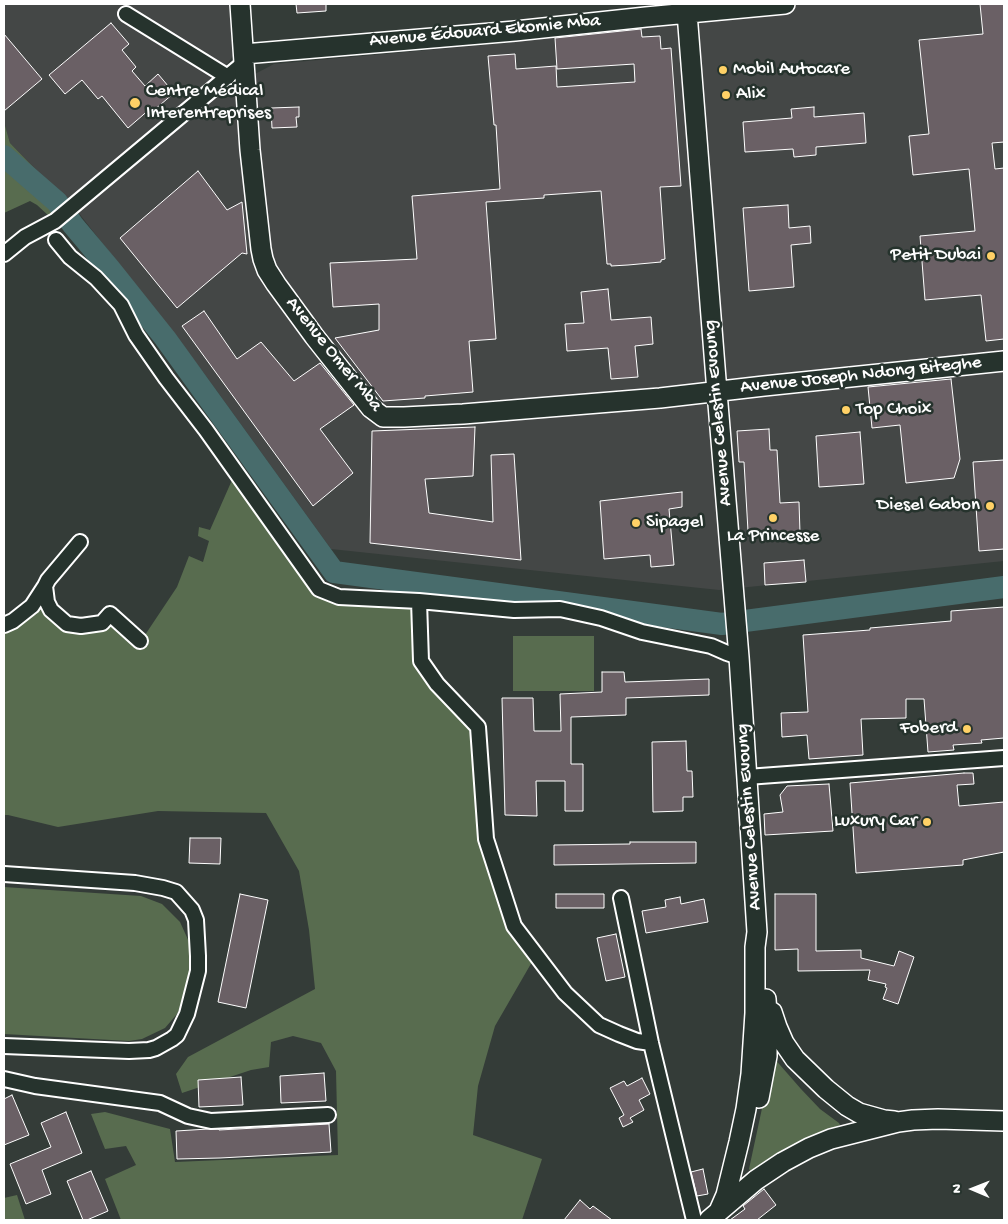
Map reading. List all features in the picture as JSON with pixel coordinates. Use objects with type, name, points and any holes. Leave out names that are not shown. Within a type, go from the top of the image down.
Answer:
[{"type":"street","name":"Avenue Omer Mba","points":[[240,4],[256,213],[261,249],[267,270],[290,304],[371,408],[383,417],[412,417],[717,392]]},
{"type":"street","name":"Avenue Édouard Ekomie Mba","points":[[245,58],[785,4]]},
{"type":"street","name":"Avenue Celestin Evoung","points":[[687,13],[739,648],[757,932]]},
{"type":"street","points":[[126,14],[228,77]]},
{"type":"street","points":[[4,254],[25,237],[55,222],[228,77],[245,58]]},
{"type":"street","points":[[56,240],[70,257],[96,278],[121,305],[136,335],[166,378],[206,430],[320,589],[339,597],[419,601],[514,610],[560,609],[601,618],[642,632],[711,646],[727,653],[739,648]]},
{"type":"street","name":"Avenue Joseph Ndong Biteghe","points":[[717,392],[1004,361]]},
{"type":"street","points":[[4,625],[13,621],[32,606],[48,580],[80,542]]},
{"type":"street","points":[[45,586],[47,602],[51,610],[67,624],[81,626],[102,623],[110,614],[140,641]]},
{"type":"street","points":[[419,601],[421,661],[437,684],[478,727],[486,839],[514,926],[565,993],[599,1025],[628,1038],[651,1043]]},
{"type":"street","points":[[747,777],[1004,758]]},
{"type":"street","points":[[4,874],[135,883],[176,892],[192,910],[196,920],[198,956],[198,972],[187,1014],[176,1035],[156,1048],[129,1051],[4,1046]]},
{"type":"street","points":[[621,898],[651,1043],[694,1220]]},
{"type":"street","points":[[736,1197],[763,1079],[767,1040],[762,946],[757,932]]},
{"type":"street","points":[[714,1216],[726,1195],[746,1109],[751,1074],[755,1013],[755,947],[757,932]]},
{"type":"street","points":[[765,985],[769,993],[773,1016],[784,1043],[795,1059],[812,1077],[847,1106],[867,1115],[898,1122]]},
{"type":"street","points":[[755,1013],[762,1031],[779,1058],[810,1092],[849,1122],[871,1128]]},
{"type":"street","points":[[4,1079],[35,1086],[160,1103],[188,1116],[211,1121],[328,1115]]},
{"type":"street","points":[[714,1216],[756,1180],[783,1162],[830,1139],[871,1128],[913,1120],[1004,1121]]},
{"type":"shaded area","points":[[4,4],[229,4],[233,56],[215,81],[67,202],[10,143],[4,122]]},
{"type":"shaded area","points":[[687,4],[1004,4],[1004,561],[719,590],[331,549],[206,376],[78,212],[213,96],[274,64],[506,43],[659,24]]},
{"type":"green space","points":[[4,122],[10,143],[67,202],[50,217],[30,201],[4,213]]},
{"type":"green space","points":[[236,471],[320,589],[419,601],[421,661],[478,727],[486,839],[514,926],[536,955],[495,1026],[478,1086],[473,1135],[542,1159],[522,1220],[121,1220],[105,1179],[136,1165],[126,1146],[105,1149],[91,1114],[105,1112],[170,1129],[175,1162],[338,1155],[336,1071],[321,1043],[293,1036],[271,1042],[269,1067],[251,1070],[182,1093],[176,1074],[188,1057],[315,989],[309,930],[299,871],[266,813],[158,811],[58,827],[4,815],[4,625],[32,606],[47,602],[67,624],[110,614],[141,641],[177,587],[189,556],[203,562],[209,541],[198,536],[199,527],[210,530]]},
{"type":"green space","points":[[513,636],[594,636],[594,691],[513,691]]},
{"type":"green space","points":[[4,887],[141,896],[162,904],[180,922],[190,944],[191,973],[185,998],[177,1014],[165,1028],[142,1039],[129,1041],[4,1034]]},
{"type":"green space","points":[[773,1057],[820,1109],[840,1125],[804,1140],[751,1172],[749,1169]]},
{"type":"green space","points":[[17,1195],[25,1220],[4,1220],[4,1198]]},
{"type":"building","points":[[296,4],[326,4],[326,11],[297,13]]},
{"type":"building","points":[[980,4],[1004,4],[1004,142],[992,143],[995,169],[1004,168],[1004,339],[986,341],[981,295],[925,300],[920,236],[975,231],[969,169],[913,175],[909,136],[929,134],[919,40],[983,34]]},
{"type":"building","points":[[111,23],[129,44],[122,50],[136,67],[132,71],[145,86],[158,74],[174,93],[153,111],[151,108],[128,128],[102,96],[98,99],[82,80],[65,94],[49,75]]},
{"type":"building","points":[[641,29],[642,37],[660,36],[661,49],[671,48],[681,186],[660,187],[665,259],[661,260],[661,262],[628,265],[611,266],[611,264],[607,264],[601,191],[544,195],[544,198],[486,202],[496,339],[469,341],[473,392],[383,401],[335,338],[379,330],[379,304],[333,307],[330,263],[417,259],[412,196],[500,189],[496,125],[494,125],[488,56],[515,54],[516,69],[556,66],[557,87],[635,82],[634,64],[557,69],[555,38]]},
{"type":"building","points":[[4,34],[42,79],[4,111]]},
{"type":"building","points":[[299,107],[299,117],[296,117],[297,127],[272,128],[271,108]]},
{"type":"building","points":[[814,107],[814,117],[864,113],[866,143],[816,147],[816,155],[794,157],[793,149],[745,152],[743,122],[792,118],[791,109]]},
{"type":"building","points":[[198,171],[227,210],[242,202],[247,254],[242,253],[177,308],[120,238]]},
{"type":"building","points":[[788,205],[789,228],[810,226],[811,243],[791,245],[794,287],[749,291],[743,208]]},
{"type":"building","points":[[608,289],[611,320],[651,317],[653,344],[635,346],[638,377],[611,379],[608,348],[567,351],[565,324],[584,323],[581,292]]},
{"type":"building","points":[[204,311],[237,359],[261,342],[294,381],[320,363],[354,405],[320,429],[353,473],[313,506],[182,326]]},
{"type":"building","points":[[951,379],[960,459],[954,478],[906,483],[900,425],[872,428],[868,387]]},
{"type":"building","points":[[475,427],[473,476],[425,479],[429,513],[493,522],[491,455],[514,454],[521,560],[370,543],[372,431]]},
{"type":"building","points":[[769,429],[770,450],[777,450],[780,503],[799,502],[800,533],[760,535],[759,531],[748,531],[744,462],[739,462],[737,431]]},
{"type":"building","points":[[860,432],[864,484],[819,487],[816,436]]},
{"type":"building","name":"Diesel Gabon","points":[[1004,460],[1004,549],[979,551],[973,462]]},
{"type":"building","name":"Sipagel","points":[[682,492],[682,507],[669,509],[674,565],[651,567],[650,555],[604,559],[600,501]]},
{"type":"building","points":[[804,560],[806,582],[765,585],[764,563]]},
{"type":"building","points":[[1004,607],[1004,738],[981,740],[982,743],[953,745],[954,750],[928,752],[924,699],[906,699],[906,718],[861,719],[863,755],[809,759],[807,735],[782,737],[781,713],[808,712],[803,635],[951,621],[951,611]]},
{"type":"building","points":[[602,672],[624,672],[625,682],[709,679],[709,695],[626,698],[626,715],[571,717],[571,764],[583,764],[583,811],[565,811],[565,781],[536,781],[537,816],[505,815],[502,698],[533,698],[534,731],[561,731],[560,694],[602,692]]},
{"type":"building","points":[[686,741],[687,771],[692,771],[693,797],[683,797],[683,811],[653,812],[652,742]]},
{"type":"building","name":"Luxury Car","points":[[973,773],[974,784],[957,785],[959,806],[1004,802],[1004,852],[963,860],[963,865],[856,873],[850,783]]},
{"type":"building","points":[[829,784],[833,831],[765,835],[764,814],[783,812],[780,795],[787,786]]},
{"type":"building","points":[[190,838],[221,838],[220,864],[189,863]]},
{"type":"building","points":[[630,842],[696,842],[696,863],[554,865],[554,845],[630,844]]},
{"type":"building","points":[[240,894],[268,900],[246,1008],[218,1002]]},
{"type":"building","points":[[556,894],[604,894],[604,908],[556,908]]},
{"type":"building","points":[[775,894],[816,894],[816,951],[861,950],[861,958],[894,966],[899,951],[914,957],[898,1004],[883,999],[887,988],[885,987],[886,984],[868,980],[870,970],[798,971],[798,949],[775,950]]},
{"type":"building","points":[[680,897],[681,904],[704,899],[708,922],[646,933],[642,911],[666,907],[665,900]]},
{"type":"building","points":[[616,934],[625,977],[606,981],[597,938]]},
{"type":"building","points":[[324,1073],[326,1101],[281,1103],[280,1076]]},
{"type":"building","points":[[241,1077],[243,1105],[199,1107],[198,1080]]},
{"type":"building","points":[[642,1078],[650,1094],[639,1100],[644,1110],[630,1118],[633,1122],[623,1127],[619,1118],[624,1115],[610,1088],[624,1081],[627,1086]]},
{"type":"building","points":[[12,1095],[29,1135],[4,1145],[4,1099]]},
{"type":"building","points":[[66,1112],[82,1153],[42,1170],[51,1194],[26,1204],[10,1164],[51,1147],[41,1123]]},
{"type":"building","points":[[329,1124],[331,1152],[177,1159],[176,1131]]},
{"type":"building","points":[[703,1169],[708,1194],[697,1196],[691,1172]]},
{"type":"building","points":[[91,1171],[108,1211],[83,1220],[67,1181]]},
{"type":"building","points":[[764,1189],[776,1205],[757,1220],[730,1220],[745,1209],[743,1206]]},
{"type":"building","points":[[580,1200],[590,1209],[593,1206],[612,1220],[564,1220]]},
{"type":"waterway","points":[[4,156],[57,202],[73,225],[165,338],[334,572],[722,624],[1004,587]]},
{"type":"place","name":"Mobil Autocare","points":[[723,70]]},
{"type":"place","name":"Alix","points":[[726,95]]},
{"type":"place","name":"Centre Médical Interentreprises","points":[[135,103]]},
{"type":"place","name":"Petit Dubai","points":[[991,256]]},
{"type":"place","name":"Top Choix","points":[[846,410]]},
{"type":"place","name":"Diesel Gabon","points":[[990,506]]},
{"type":"place","name":"La Princesse","points":[[773,518]]},
{"type":"place","name":"Sipagel","points":[[636,523]]},
{"type":"place","name":"Foberd","points":[[967,729]]},
{"type":"place","name":"Luxury Car","points":[[927,822]]}]
